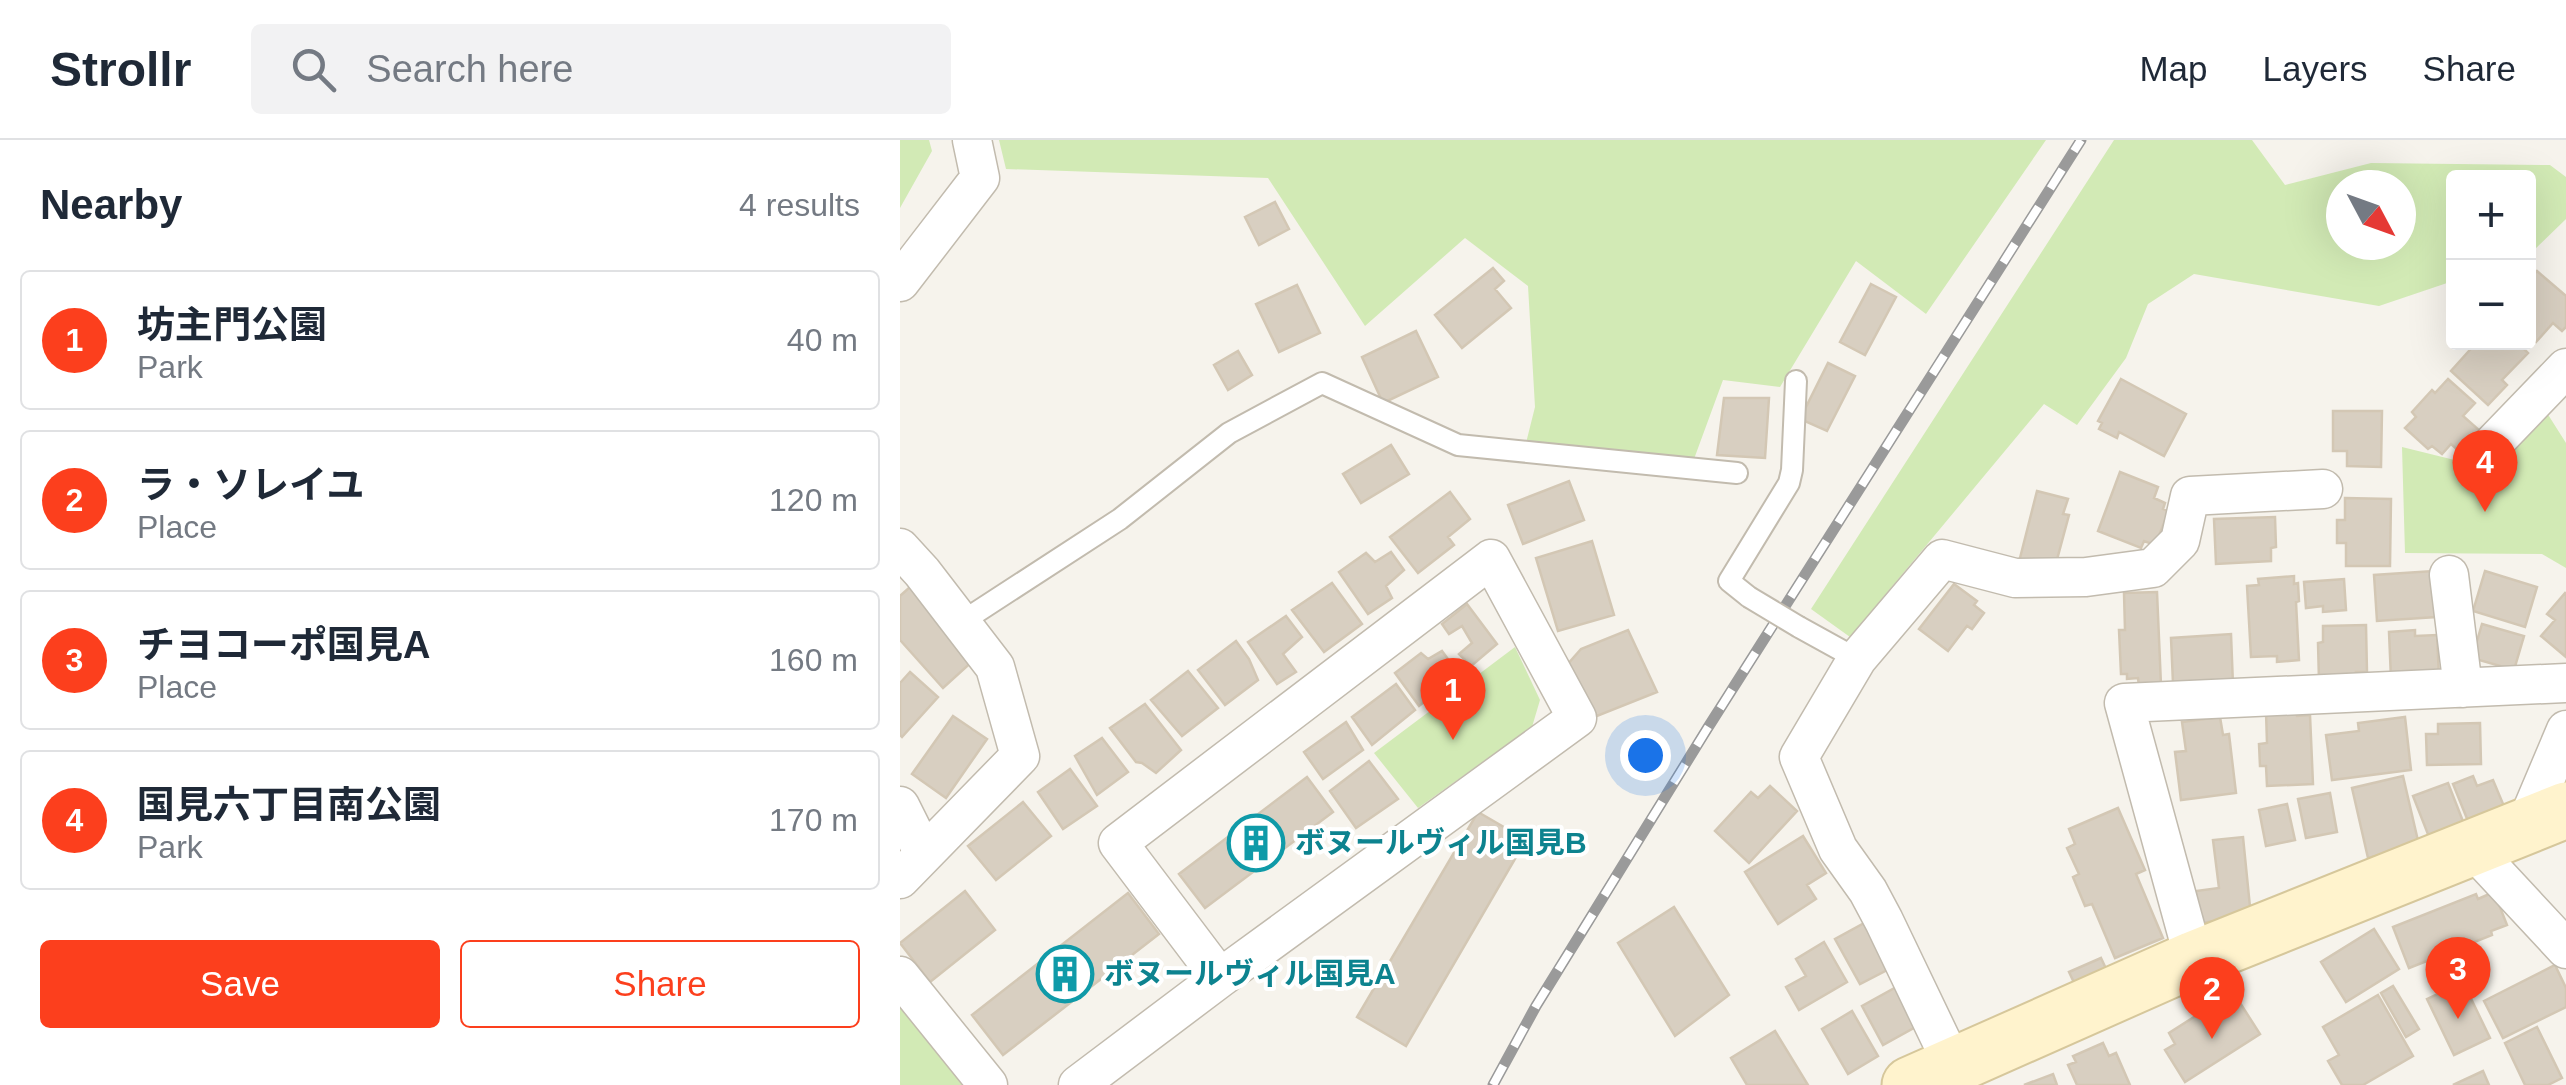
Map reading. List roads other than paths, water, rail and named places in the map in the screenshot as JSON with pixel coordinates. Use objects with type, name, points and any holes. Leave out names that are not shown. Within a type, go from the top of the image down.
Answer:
[{"type":"street","points":[[900,282],[980,178],[972,140]]},
{"type":"street","points":[[2485,452],[2566,368]]},
{"type":"street","points":[[2324,490],[2190,496],[2180,541],[2154,568],[2086,577],[2015,578],[1942,559],[1856,659],[1798,756],[1838,849],[1884,921],[1931,1075],[2194,959],[2545,819],[2566,730]]},
{"type":"street","points":[[900,548],[994,667],[1020,756],[912,867]]},
{"type":"street","points":[[1078,1085],[1577,718],[1492,558],[1118,842],[1220,978]]},
{"type":"street","points":[[2449,575],[2463,688]]},
{"type":"street","points":[[2194,959],[2124,703],[2566,683]]},
{"type":"street","points":[[900,806],[912,867]]},
{"type":"street","points":[[2472,848],[2566,949]]},
{"type":"street","points":[[900,976],[988,1085]]},
{"type":"lane","points":[[1796,381],[1789,483],[1730,581],[1856,659]]},
{"type":"lane","points":[[960,622],[1120,519],[1229,432],[1322,383],[1458,446],[1737,473]]},
{"type":"railway","points":[[1493,1085],[1536,1006],[1707,729],[2081,140]]},
{"type":"place","name":"国見六丁目南公園","points":[[2485,512]]},
{"type":"place","name":"坊主門公園","points":[[1453,740]]},
{"type":"place","name":"ボヌールヴィル国見B","points":[[1256,843]]},
{"type":"place","name":"ボヌールヴィル国見A","points":[[1065,974]]},
{"type":"place","name":"チヨコーポ国見A","points":[[2458,1019]]},
{"type":"place","name":"ラ・ソレイユ","points":[[2212,1039]]}]
